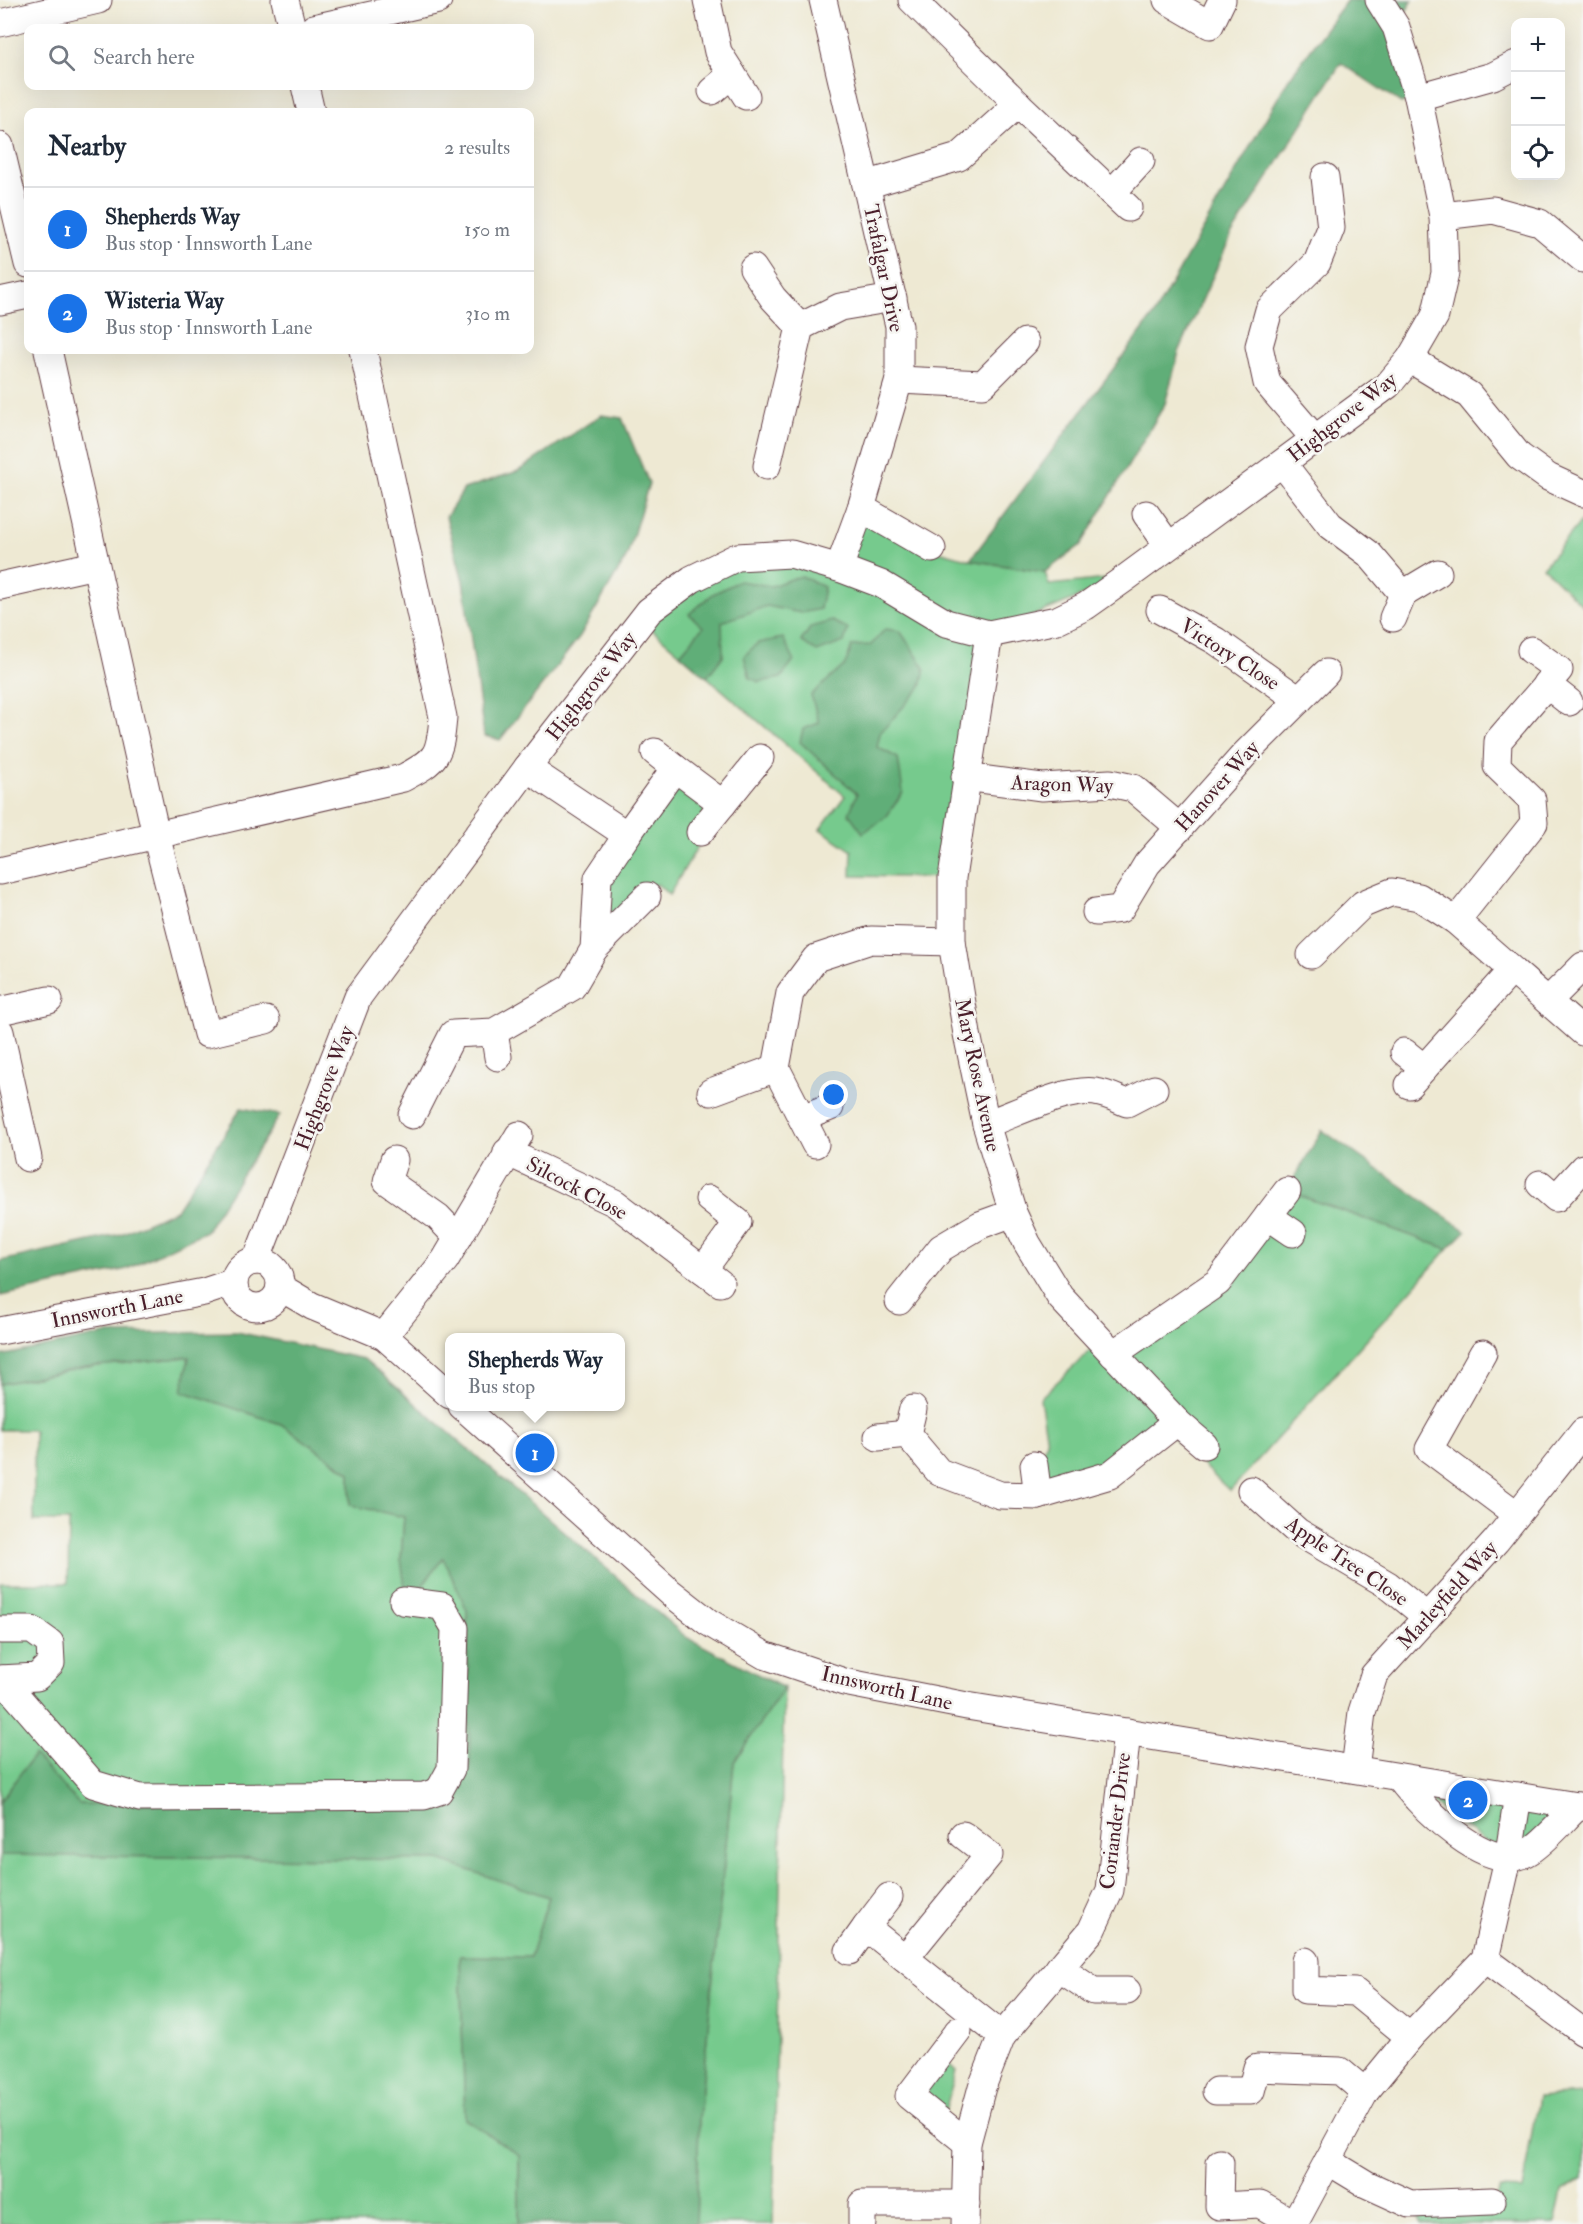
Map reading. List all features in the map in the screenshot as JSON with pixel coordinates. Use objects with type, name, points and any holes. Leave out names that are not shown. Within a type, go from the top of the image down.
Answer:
[{"type":"street","points":[[0,23],[98,0]]},
{"type":"street","points":[[285,0],[291,24]]},
{"type":"street","points":[[332,24],[438,0]]},
{"type":"street","points":[[707,0],[718,52],[730,87]]},
{"type":"street","name":"Trafalgar Drive","points":[[823,0],[899,326],[899,380],[861,508],[839,567]]},
{"type":"street","points":[[912,0],[1120,200],[1141,161]]},
{"type":"street","points":[[1167,0],[1205,33],[1222,0]]},
{"type":"street","name":"Highgrove Way","points":[[256,1261],[358,997],[527,768],[649,611],[692,579],[737,557],[791,554],[839,567],[881,584],[946,623],[989,634],[1057,620],[1102,594],[1388,385],[1410,359],[1434,316],[1445,273],[1443,216],[1418,97],[1396,27],[1378,0]]},
{"type":"street","points":[[1418,97],[1493,76],[1511,66]]},
{"type":"street","points":[[306,90],[310,108]]},
{"type":"street","points":[[866,185],[959,158],[1018,104]]},
{"type":"street","points":[[0,146],[24,247]]},
{"type":"street","points":[[1315,440],[1267,383],[1259,346],[1269,310],[1317,263],[1331,228],[1326,177]]},
{"type":"street","points":[[1443,216],[1493,210],[1540,222],[1583,260]]},
{"type":"street","points":[[753,268],[773,298],[800,327]]},
{"type":"street","points":[[0,301],[24,296]]},
{"type":"street","points":[[800,327],[840,307],[893,298]]},
{"type":"street","points":[[779,451],[800,327]]},
{"type":"street","points":[[899,380],[983,384],[1025,342]]},
{"type":"street","points":[[49,354],[156,835],[207,1034],[266,1020]]},
{"type":"street","points":[[0,871],[403,778],[430,763],[441,745],[443,717],[364,354]]},
{"type":"street","points":[[1410,359],[1469,395],[1519,456],[1548,477],[1574,481]]},
{"type":"street","points":[[1282,464],[1330,525],[1369,554],[1398,606],[1438,573]]},
{"type":"street","points":[[861,508],[932,549]]},
{"type":"street","points":[[1146,514],[1168,545]]},
{"type":"street","points":[[0,586],[95,565]]},
{"type":"street","name":"Victory Close","points":[[1160,610],[1216,641],[1299,700]]},
{"type":"street","name":"Mary Rose Avenue","points":[[989,634],[965,777],[952,878],[952,942],[966,1035],[986,1124],[1013,1213],[1027,1243],[1060,1297],[1177,1422],[1204,1445]]},
{"type":"street","points":[[1456,921],[1534,823],[1533,800],[1497,766],[1498,741],[1558,670],[1531,650]]},
{"type":"street","name":"Hanover Way","points":[[1117,915],[1148,864],[1326,673]]},
{"type":"street","points":[[1546,684],[1569,702]]},
{"type":"street","points":[[700,832],[760,758]]},
{"type":"street","points":[[594,949],[598,878],[627,835],[665,760],[723,804]]},
{"type":"street","points":[[527,768],[627,835]]},
{"type":"street","name":"Aragon Way","points":[[965,777],[1042,787],[1110,783],[1133,788],[1180,828]]},
{"type":"street","points":[[1324,951],[1364,904],[1392,892],[1419,897],[1456,921],[1583,1032]]},
{"type":"street","points":[[412,1115],[453,1034],[488,1041],[572,987],[594,949],[647,896]]},
{"type":"street","points":[[814,1144],[776,1068],[790,993],[816,958],[871,940],[952,942]]},
{"type":"street","points":[[1548,1001],[1583,966]]},
{"type":"street","points":[[1413,1068],[1511,971]]},
{"type":"street","points":[[0,1011],[50,1000]]},
{"type":"street","points":[[0,1032],[28,1158]]},
{"type":"street","points":[[711,1092],[776,1068]]},
{"type":"street","points":[[986,1124],[1018,1114],[1046,1099],[1095,1091],[1127,1113],[1154,1089]]},
{"type":"street","points":[[802,1118],[830,1107]]},
{"type":"street","name":"Silcock Close","points":[[458,1238],[513,1144],[615,1203],[712,1277],[738,1222],[709,1199]]},
{"type":"street","points":[[384,1336],[445,1260],[458,1238],[438,1217],[387,1181],[394,1160]]},
{"type":"street","points":[[1540,1184],[1556,1198],[1583,1168]]},
{"type":"street","points":[[1113,1354],[1218,1282],[1287,1191]]},
{"type":"street","points":[[899,1301],[934,1244],[1013,1213]]},
{"type":"street","points":[[1268,1216],[1293,1233]]},
{"type":"street","points":[[256,1261],[271,1266],[276,1272],[280,1287],[273,1301],[258,1307],[241,1302],[236,1295],[234,1282],[240,1268],[256,1261]]},
{"type":"street","name":"Innsworth Lane","points":[[0,1331],[204,1292],[234,1282]]},
{"type":"street","points":[[280,1287],[312,1306],[384,1336],[445,1391]]},
{"type":"street","points":[[1483,1353],[1429,1449],[1516,1514]]},
{"type":"street","name":"Innsworth Lane","points":[[466,1411],[671,1593],[708,1622],[765,1655],[844,1682],[967,1706],[1580,1806]]},
{"type":"street","points":[[878,1437],[910,1422],[939,1472],[1000,1495],[1038,1496],[1110,1475],[1177,1422]]},
{"type":"street","name":"Marleyfield Way","points":[[1355,1769],[1362,1712],[1374,1675],[1496,1541],[1581,1438]]},
{"type":"street","points":[[1034,1465],[1038,1496]]},
{"type":"street","name":"Apple Tree Close","points":[[1267,1495],[1298,1532],[1388,1585],[1427,1617]]},
{"type":"street","points":[[1,1679],[93,1784],[140,1798],[424,1796],[440,1791],[451,1769],[455,1628],[442,1606],[403,1600]]},
{"type":"street","points":[[0,1630],[32,1630],[51,1643],[51,1663],[37,1677],[1,1679]]},
{"type":"street","name":"Coriander Drive","points":[[966,2214],[966,2143],[982,2087],[1002,2037],[1091,1931],[1110,1890],[1127,1732]]},
{"type":"street","points":[[1398,1777],[1415,1798],[1479,1851],[1508,1859]]},
{"type":"street","points":[[1220,2163],[1219,2206],[1260,2204],[1294,2224],[1365,2092],[1410,2037],[1485,1959],[1508,1859],[1518,1796]]},
{"type":"street","name":"Innsworth Lane","points":[[1508,1859],[1530,1852],[1580,1806]]},
{"type":"street","points":[[905,1958],[989,1855],[963,1835]]},
{"type":"street","points":[[849,1951],[889,1897]]},
{"type":"street","points":[[866,1927],[1002,2037]]},
{"type":"street","points":[[1485,1959],[1583,2032]]},
{"type":"street","points":[[1305,1961],[1305,1990],[1355,1992],[1410,2037]]},
{"type":"street","points":[[1059,1968],[1093,1991],[1127,1991]]},
{"type":"street","points":[[958,2031],[909,2096],[966,2143]]},
{"type":"street","points":[[1216,2091],[1251,2091],[1257,2068],[1340,2071],[1365,2092]]},
{"type":"street","points":[[1328,2161],[1366,2184],[1410,2204],[1492,2200]]},
{"type":"street","points":[[862,2224],[862,2204],[966,2214]]},
{"type":"green space","points":[[1347,0],[1413,0],[1396,27],[1418,97],[1401,103],[1341,63],[1232,234],[1179,352],[1165,404],[1081,545],[1045,572],[970,560],[1153,316],[1288,80]]},
{"type":"green space","points":[[601,415],[622,418],[649,483],[627,556],[580,636],[500,740],[484,736],[463,581],[446,517],[464,489],[518,471]]},
{"type":"green space","points":[[861,508],[932,549],[970,560],[1045,572],[1049,585],[1127,577],[989,634],[952,878],[851,876],[852,851],[820,829],[845,796],[642,621],[737,557],[839,567]]},
{"type":"green space","points":[[1583,519],[1583,606],[1543,567]]},
{"type":"green space","points":[[801,576],[824,587],[820,609],[801,613],[767,606],[722,622],[723,656],[707,677],[680,654],[703,627],[689,614],[713,594],[739,581],[771,586]]},
{"type":"green space","points":[[832,621],[848,629],[844,642],[817,652],[801,641],[811,627]]},
{"type":"green space","points":[[885,629],[900,631],[925,668],[921,687],[880,733],[877,747],[898,758],[903,792],[887,816],[863,833],[849,814],[857,794],[800,742],[803,729],[819,723],[811,695],[845,665],[852,646],[871,645]]},
{"type":"green space","points":[[783,638],[794,660],[781,678],[759,682],[750,678],[744,656],[758,643]]},
{"type":"green space","points":[[675,768],[723,804],[669,895],[657,884],[594,949],[598,878]]},
{"type":"green space","points":[[241,1108],[280,1115],[206,1231],[127,1269],[0,1296],[0,1261],[121,1234],[176,1210]]},
{"type":"green space","points":[[1322,1130],[1466,1231],[1448,1249],[1287,1191]]},
{"type":"green space","points":[[1287,1191],[1448,1249],[1230,1491],[1166,1431],[1038,1496],[1034,1465],[1047,1442],[1040,1398],[1101,1341],[1113,1354],[1218,1282]]},
{"type":"green space","points":[[237,1332],[364,1359],[686,1637],[784,1688],[734,1762],[699,2119],[696,2224],[519,2224],[519,2155],[465,2119],[460,1956],[530,1957],[549,1897],[439,1860],[0,1855],[0,1801],[34,1755],[79,1804],[446,1803],[470,1766],[467,1610],[443,1558],[420,1589],[405,1587],[401,1559],[404,1517],[350,1505],[350,1473],[281,1424],[182,1391],[189,1357],[86,1367],[0,1384],[0,1356],[106,1334]]},
{"type":"green space","points":[[189,1357],[183,1391],[281,1424],[350,1473],[350,1505],[404,1517],[401,1559],[420,1589],[443,1557],[467,1610],[470,1766],[446,1803],[79,1804],[34,1756],[0,1801],[1,1583],[68,1583],[69,1521],[34,1521],[34,1430],[0,1430],[0,1384],[86,1367]]},
{"type":"green space","points":[[784,1688],[773,2224],[696,2224],[699,2119],[734,1762]]},
{"type":"green space","points":[[1398,1777],[1578,1806],[1508,1859]]},
{"type":"green space","points":[[0,1855],[439,1860],[549,1897],[530,1957],[460,1956],[465,2119],[519,2155],[519,2224],[0,2224]]},
{"type":"green space","points":[[940,2056],[956,2071],[942,2123],[909,2096]]},
{"type":"green space","points":[[1583,2094],[1583,2179],[1562,2191],[1555,2224],[1422,2224],[1410,2204],[1492,2201],[1501,2189],[1522,2190],[1538,2097]]},
{"type":"place","name":"Shepherds Way","points":[[535,1453]]},
{"type":"place","name":"Wisteria Way","points":[[1468,1800]]}]
